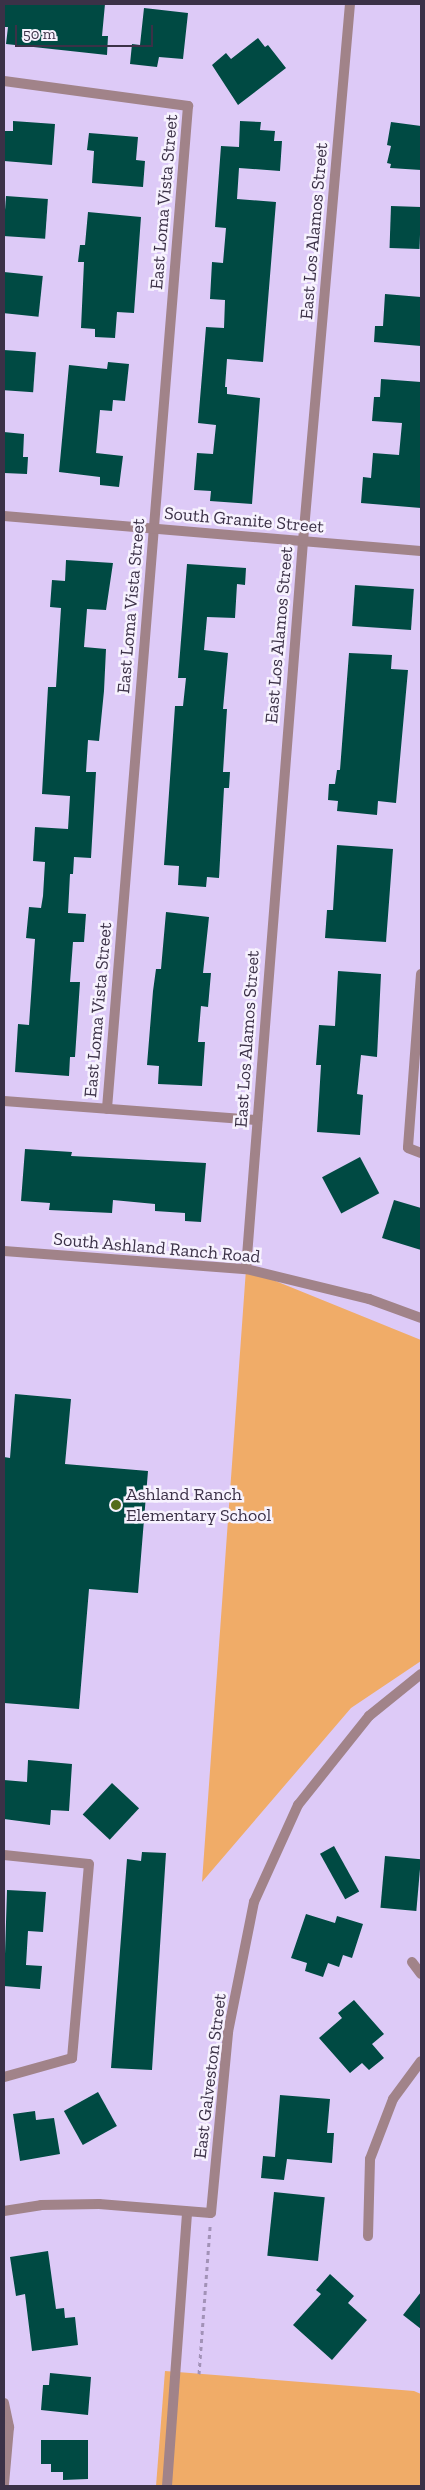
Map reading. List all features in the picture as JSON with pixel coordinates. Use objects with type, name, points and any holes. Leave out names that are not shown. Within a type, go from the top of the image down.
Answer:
[{"type":"street","name":"East Los Alamos Street","points":[[246,1269],[303,541],[350,4]]},
{"type":"street","name":"East Loma Vista Street","points":[[4,81],[188,106],[107,1109]]},
{"type":"street","name":"South Granite Street","points":[[4,516],[421,551]]},
{"type":"street","points":[[421,974],[408,1148],[421,1153]]},
{"type":"street","points":[[4,1101],[257,1120]]},
{"type":"street","name":"South Ashland Ranch Road","points":[[4,1251],[246,1269],[369,1299],[421,1318]]},
{"type":"street","name":"East Galveston Street","points":[[211,2212],[228,2032],[254,1902],[298,1805],[369,1716],[421,1674]]},
{"type":"street","points":[[4,1855],[89,1864],[72,2058],[4,2077]]},
{"type":"street","points":[[412,1962],[421,1974]]},
{"type":"street","points":[[368,2236],[370,2159],[393,2100],[421,2060]]},
{"type":"street","points":[[4,2211],[41,2205],[99,2204],[187,2212],[211,2212]]},
{"type":"street","points":[[167,2486],[187,2212]]},
{"type":"street","points":[[4,2403],[9,2427],[4,2484]]},
{"type":"path","points":[[199,2374],[211,2212]]},
{"type":"shaded area","points":[[246,1269],[421,1340],[421,1661],[351,1708],[202,1882]]},
{"type":"shaded area","points":[[165,2371],[414,2391],[421,2394],[421,2486],[156,2486]]},
{"type":"building","points":[[4,4],[105,4],[102,36],[108,36],[107,55],[6,44],[8,27],[4,27]]},
{"type":"building","points":[[144,8],[188,13],[183,59],[159,57],[157,67],[130,64],[132,44],[140,45]]},
{"type":"building","points":[[258,38],[265,47],[268,45],[286,68],[238,105],[212,65],[226,53],[231,59]]},
{"type":"building","points":[[13,121],[55,124],[52,165],[4,161],[4,131],[13,131]]},
{"type":"building","points":[[240,121],[261,122],[260,130],[275,131],[274,141],[282,141],[280,171],[239,168],[237,199],[276,202],[263,362],[227,359],[225,387],[227,387],[227,394],[260,398],[252,504],[210,501],[211,491],[194,490],[197,453],[213,454],[216,425],[198,423],[206,327],[224,328],[225,300],[210,299],[212,262],[223,263],[226,228],[215,227],[221,146],[239,147]]},
{"type":"building","points":[[391,122],[421,126],[421,170],[390,168],[391,164],[387,163],[391,146],[387,145]]},
{"type":"building","points":[[89,133],[138,137],[136,160],[145,161],[143,187],[92,183],[94,151],[87,150]]},
{"type":"building","points":[[6,196],[48,199],[45,239],[4,236]]},
{"type":"building","points":[[391,206],[421,207],[420,249],[390,248]]},
{"type":"building","points":[[88,212],[141,217],[134,313],[117,312],[115,338],[95,337],[95,329],[81,328],[84,262],[78,262],[80,245],[85,245]]},
{"type":"building","points":[[4,272],[43,276],[39,317],[4,313]]},
{"type":"building","points":[[385,294],[421,297],[421,346],[374,342],[375,326],[383,326]]},
{"type":"building","points":[[4,350],[36,352],[33,392],[4,390]]},
{"type":"building","points":[[108,362],[129,364],[125,401],[113,400],[112,411],[100,410],[96,453],[123,456],[119,487],[100,485],[100,477],[59,472],[69,365],[107,369]]},
{"type":"building","points":[[381,379],[421,382],[421,508],[361,503],[363,477],[371,478],[373,453],[399,455],[402,423],[372,421],[374,397],[380,397]]},
{"type":"building","points":[[4,432],[24,434],[23,457],[28,457],[27,474],[4,473]]},
{"type":"building","points":[[66,560],[113,563],[106,610],[87,609],[84,647],[106,649],[99,741],[88,740],[86,772],[96,772],[91,858],[74,857],[73,874],[70,874],[68,913],[86,914],[84,942],[73,942],[70,982],[80,982],[75,1057],[70,1057],[69,1076],[15,1072],[18,1024],[29,1025],[35,939],[26,938],[29,907],[41,908],[43,896],[45,862],[33,861],[35,827],[68,829],[70,796],[42,794],[48,687],[56,687],[61,608],[50,607],[52,580],[65,581]]},
{"type":"building","points":[[187,564],[246,568],[245,585],[237,584],[235,618],[207,617],[204,650],[228,653],[223,709],[227,709],[223,772],[230,772],[229,788],[224,788],[219,878],[207,877],[206,887],[178,885],[179,866],[164,865],[175,706],[183,706],[186,678],[178,678]]},
{"type":"building","points":[[355,585],[414,589],[411,630],[352,626]]},
{"type":"building","points":[[349,653],[392,655],[391,669],[408,670],[396,803],[378,801],[377,815],[337,811],[338,801],[328,800],[329,784],[335,784],[337,770],[340,770]]},
{"type":"building","points":[[337,845],[393,849],[386,942],[325,938],[327,910],[333,910]]},
{"type":"building","points":[[166,912],[209,917],[203,973],[211,973],[208,1007],[201,1006],[198,1042],[205,1042],[202,1086],[158,1084],[159,1066],[147,1065],[153,991],[156,969],[161,969]]},
{"type":"building","points":[[338,971],[381,974],[377,1057],[361,1055],[357,1094],[363,1095],[360,1135],[317,1132],[321,1065],[316,1065],[319,1025],[335,1026]]},
{"type":"building","points":[[25,1149],[72,1152],[71,1156],[206,1163],[201,1222],[185,1221],[185,1213],[155,1211],[155,1204],[113,1200],[112,1213],[49,1210],[50,1203],[21,1201]]},
{"type":"building","points":[[360,1157],[379,1193],[341,1213],[322,1177]]},
{"type":"building","points":[[394,1200],[421,1208],[421,1250],[382,1238]]},
{"type":"building","points":[[15,1394],[71,1399],[65,1464],[148,1471],[138,1593],[89,1589],[79,1709],[4,1703],[4,1457],[10,1458]]},
{"type":"building","points":[[28,1760],[72,1764],[69,1811],[51,1810],[50,1825],[4,1819],[4,1780],[27,1782]]},
{"type":"building","points":[[112,1783],[139,1808],[110,1840],[83,1814]]},
{"type":"building","points":[[334,1846],[359,1891],[345,1899],[320,1854]]},
{"type":"building","points":[[142,1852],[166,1853],[152,2070],[111,2068],[127,1859],[141,1861]]},
{"type":"building","points":[[385,1856],[421,1859],[416,1911],[380,1908]]},
{"type":"building","points":[[7,1890],[46,1892],[43,1932],[28,1931],[26,1965],[42,1966],[40,1989],[4,1986]]},
{"type":"building","points":[[306,1914],[335,1923],[337,1916],[363,1924],[352,1958],[343,1955],[339,1967],[328,1963],[323,1977],[305,1971],[307,1963],[291,1958]]},
{"type":"building","points":[[354,2000],[384,2034],[372,2044],[384,2058],[369,2070],[362,2063],[350,2073],[319,2038],[342,2018],[338,2013]]},
{"type":"building","points":[[98,2092],[117,2126],[83,2145],[64,2111]]},
{"type":"building","points":[[280,2095],[330,2099],[327,2133],[334,2133],[332,2163],[287,2159],[284,2180],[261,2178],[263,2156],[275,2157]]},
{"type":"building","points":[[35,2111],[36,2120],[54,2118],[60,2154],[20,2161],[13,2114]]},
{"type":"building","points":[[274,2192],[325,2197],[318,2261],[267,2256]]},
{"type":"building","points":[[48,2251],[56,2309],[64,2308],[65,2318],[75,2317],[78,2345],[32,2351],[25,2294],[16,2296],[10,2257]]},
{"type":"building","points":[[330,2274],[354,2296],[348,2303],[367,2320],[332,2360],[293,2325],[321,2294],[316,2290]]},
{"type":"building","points":[[421,2292],[421,2329],[403,2315]]},
{"type":"building","points":[[50,2373],[91,2377],[88,2415],[41,2410],[43,2385],[49,2385]]},
{"type":"building","points":[[41,2440],[88,2440],[88,2479],[63,2480],[63,2472],[51,2472],[51,2464],[41,2464]]},
{"type":"place","name":"Ashland Ranch Elementary School","points":[[116,1505]]}]
